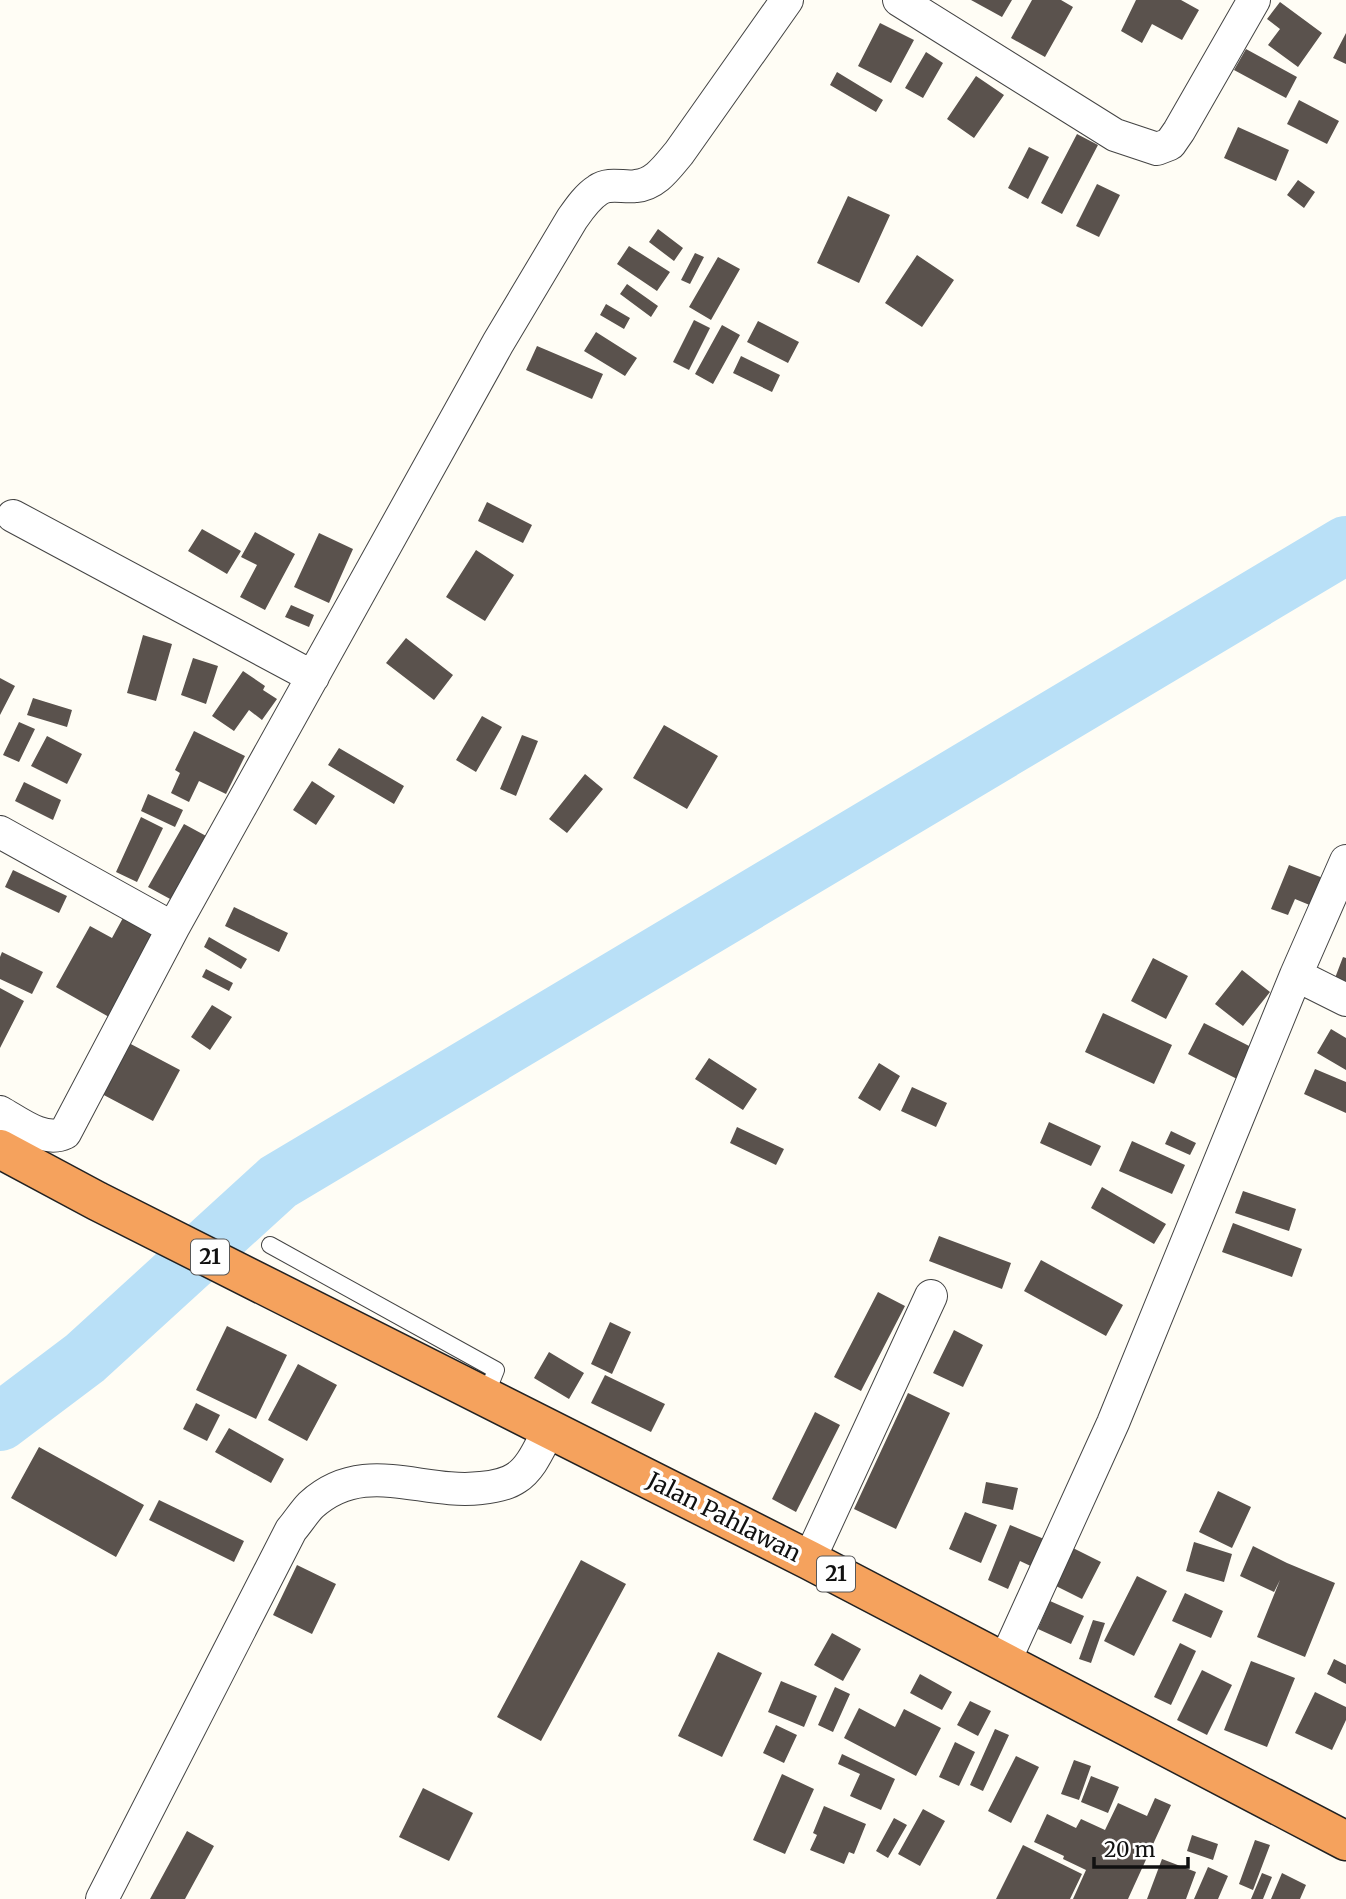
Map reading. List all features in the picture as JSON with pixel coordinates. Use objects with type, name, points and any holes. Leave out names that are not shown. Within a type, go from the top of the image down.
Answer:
[{"type":"highway","name":"Jalan Pahlawan","points":[[0,1149],[97,1201],[809,1560],[1346,1841]]},
{"type":"street","points":[[0,1112],[46,1136],[56,1137],[65,1133],[173,928],[498,343],[572,219],[598,189],[607,186],[636,186],[661,175],[787,0]]},
{"type":"street","points":[[899,0],[1115,135],[1157,149],[1170,144],[1179,131],[1254,0]]},
{"type":"street","points":[[13,516],[313,677]]},
{"type":"street","points":[[0,832],[173,928]]},
{"type":"street","points":[[1004,1663],[1113,1423],[1296,975],[1346,861]]},
{"type":"street","points":[[1296,975],[1346,1000]]},
{"type":"street","points":[[809,1560],[930,1296]]},
{"type":"street","points":[[102,1899],[291,1530],[311,1505],[333,1490],[355,1481],[381,1479],[458,1491],[496,1486],[516,1478],[529,1466],[549,1430]]},
{"type":"lane","points":[[270,1245],[496,1370],[486,1395]]},
{"type":"building","points":[[971,0],[1012,0],[1002,17]]},
{"type":"building","points":[[1032,0],[1061,0],[1073,7],[1045,57],[1011,38]]},
{"type":"building","points":[[1136,0],[1181,0],[1199,10],[1182,40],[1152,24],[1142,43],[1121,31]]},
{"type":"building","points":[[1280,2],[1322,33],[1298,67],[1268,45],[1280,29],[1267,19]]},
{"type":"building","points":[[880,23],[914,40],[891,83],[858,66]]},
{"type":"building","points":[[1346,33],[1346,64],[1333,58]]},
{"type":"building","points":[[1246,49],[1297,77],[1286,98],[1234,70]]},
{"type":"building","points":[[926,52],[943,63],[923,98],[905,88]]},
{"type":"building","points":[[837,72],[883,100],[876,112],[830,85]]},
{"type":"building","points":[[976,76],[1004,95],[974,138],[947,119]]},
{"type":"building","points":[[1299,100],[1339,121],[1327,144],[1287,124]]},
{"type":"building","points":[[1238,127],[1289,150],[1276,181],[1224,158]]},
{"type":"building","points":[[1077,134],[1098,145],[1062,214],[1041,203]]},
{"type":"building","points":[[1029,147],[1049,157],[1028,199],[1008,188]]},
{"type":"building","points":[[1298,180],[1315,192],[1304,208],[1287,195]]},
{"type":"building","points":[[1097,184],[1120,195],[1099,237],[1076,226]]},
{"type":"building","points":[[848,196],[890,215],[859,283],[817,263]]},
{"type":"building","points":[[658,229],[683,248],[674,261],[649,242]]},
{"type":"building","points":[[629,246],[670,272],[657,291],[617,264]]},
{"type":"building","points":[[695,253],[704,257],[690,284],[681,280]]},
{"type":"building","points":[[917,255],[954,280],[922,327],[885,303]]},
{"type":"building","points":[[718,257],[740,269],[711,320],[689,307]]},
{"type":"building","points":[[627,284],[658,306],[651,317],[620,294]]},
{"type":"building","points":[[606,304],[630,318],[624,329],[600,315]]},
{"type":"building","points":[[694,320],[710,328],[689,370],[673,362]]},
{"type":"building","points":[[758,321],[799,342],[788,363],[747,342]]},
{"type":"building","points":[[722,325],[740,335],[713,384],[695,374]]},
{"type":"building","points":[[596,332],[637,358],[625,376],[584,351]]},
{"type":"building","points":[[537,346],[603,374],[592,399],[526,370]]},
{"type":"building","points":[[741,356],[780,375],[772,392],[733,373]]},
{"type":"building","points":[[487,502],[532,525],[523,543],[478,521]]},
{"type":"building","points":[[202,529],[241,551],[227,574],[188,551]]},
{"type":"building","points":[[255,532],[295,554],[265,610],[240,597],[257,565],[241,557]]},
{"type":"building","points":[[319,533],[353,549],[329,603],[294,587]]},
{"type":"building","points":[[476,550],[514,575],[485,621],[446,597]]},
{"type":"building","points":[[291,605],[314,615],[309,627],[285,617]]},
{"type":"building","points":[[143,635],[172,644],[156,701],[127,693]]},
{"type":"building","points":[[406,638],[453,675],[434,700],[386,663]]},
{"type":"building","points":[[193,658],[218,666],[206,704],[181,695]]},
{"type":"building","points":[[243,671],[265,686],[263,690],[277,699],[262,720],[249,710],[234,731],[212,716]]},
{"type":"building","points":[[0,678],[15,686],[0,715]]},
{"type":"building","points":[[33,698],[72,710],[67,727],[27,715]]},
{"type":"building","points":[[482,716],[502,727],[476,772],[456,760]]},
{"type":"building","points":[[19,722],[35,729],[19,762],[3,755]]},
{"type":"building","points":[[664,725],[718,756],[687,809],[633,778]]},
{"type":"building","points":[[194,731],[245,756],[226,794],[199,781],[189,802],[171,793],[180,773],[175,770]]},
{"type":"building","points":[[522,735],[538,741],[516,796],[500,789]]},
{"type":"building","points":[[47,736],[82,754],[67,784],[31,766]]},
{"type":"building","points":[[339,748],[404,786],[394,804],[328,765]]},
{"type":"building","points":[[585,774],[603,789],[567,833],[549,819]]},
{"type":"building","points":[[312,781],[335,796],[316,825],[293,810]]},
{"type":"building","points":[[24,782],[61,800],[53,820],[15,801]]},
{"type":"building","points":[[148,794],[183,810],[175,827],[141,811]]},
{"type":"building","points":[[141,817],[163,828],[137,882],[116,872]]},
{"type":"building","points":[[184,824],[208,837],[172,900],[148,887]]},
{"type":"building","points":[[1289,865],[1323,878],[1312,906],[1295,899],[1288,915],[1271,909]]},
{"type":"building","points":[[13,870],[67,896],[59,913],[5,887]]},
{"type":"building","points":[[234,907],[288,933],[279,952],[225,926]]},
{"type":"building","points":[[124,916],[155,934],[109,1017],[56,987],[90,926],[112,938]]},
{"type":"building","points":[[209,937],[247,959],[241,969],[204,947]]},
{"type":"building","points":[[2,952],[43,972],[32,994],[0,979]]},
{"type":"building","points":[[1343,957],[1346,958],[1346,982],[1335,978]]},
{"type":"building","points":[[1153,958],[1188,976],[1166,1019],[1131,1001]]},
{"type":"building","points":[[206,969],[233,983],[229,991],[202,977]]},
{"type":"building","points":[[1242,970],[1270,992],[1243,1026],[1215,1004]]},
{"type":"building","points":[[0,988],[24,1001],[0,1048]]},
{"type":"building","points":[[212,1005],[232,1017],[210,1050],[191,1037]]},
{"type":"building","points":[[1103,1013],[1172,1045],[1154,1084],[1085,1052]]},
{"type":"building","points":[[1204,1023],[1255,1049],[1239,1080],[1188,1054]]},
{"type":"building","points":[[1331,1029],[1346,1038],[1346,1070],[1317,1053]]},
{"type":"building","points":[[127,1042],[180,1070],[153,1121],[100,1093]]},
{"type":"building","points":[[709,1058],[757,1089],[743,1110],[695,1079]]},
{"type":"building","points":[[879,1063],[900,1076],[880,1111],[858,1098]]},
{"type":"building","points":[[1315,1069],[1346,1082],[1346,1113],[1304,1094]]},
{"type":"building","points":[[912,1087],[947,1103],[936,1127],[901,1111]]},
{"type":"building","points":[[1049,1122],[1101,1146],[1091,1166],[1040,1143]]},
{"type":"building","points":[[737,1127],[784,1149],[776,1165],[730,1143]]},
{"type":"building","points":[[1171,1131],[1196,1143],[1190,1155],[1165,1144]]},
{"type":"building","points":[[1132,1141],[1185,1165],[1172,1194],[1119,1171]]},
{"type":"building","points":[[1102,1187],[1166,1224],[1154,1244],[1091,1208]]},
{"type":"building","points":[[1243,1191],[1296,1209],[1289,1231],[1235,1213]]},
{"type":"building","points":[[1233,1223],[1302,1249],[1292,1277],[1222,1252]]},
{"type":"building","points":[[939,1236],[1011,1263],[1002,1289],[929,1261]]},
{"type":"building","points":[[1041,1260],[1123,1305],[1106,1336],[1024,1291]]},
{"type":"building","points":[[878,1292],[905,1306],[861,1391],[834,1377]]},
{"type":"building","points":[[610,1322],[631,1332],[612,1374],[591,1364]]},
{"type":"building","points":[[227,1326],[287,1355],[256,1419],[196,1390]]},
{"type":"building","points":[[954,1330],[983,1345],[963,1387],[933,1373]]},
{"type":"building","points":[[549,1352],[584,1373],[569,1399],[534,1378]]},
{"type":"building","points":[[298,1364],[337,1385],[307,1441],[268,1420]]},
{"type":"building","points":[[605,1375],[665,1404],[651,1432],[591,1403]]},
{"type":"building","points":[[908,1393],[950,1413],[896,1529],[854,1509]]},
{"type":"building","points":[[196,1403],[220,1415],[207,1441],[183,1429]]},
{"type":"building","points":[[815,1412],[840,1425],[796,1512],[772,1499]]},
{"type":"building","points":[[229,1428],[284,1459],[271,1483],[215,1452]]},
{"type":"building","points":[[39,1447],[144,1505],[116,1557],[11,1498]]},
{"type":"building","points":[[986,1482],[1018,1488],[1013,1510],[982,1503]]},
{"type":"building","points":[[1218,1491],[1251,1507],[1232,1548],[1199,1532]]},
{"type":"building","points":[[159,1500],[244,1541],[234,1562],[149,1520]]},
{"type":"building","points":[[965,1512],[997,1525],[981,1563],[949,1549]]},
{"type":"building","points":[[1010,1525],[1049,1541],[1037,1569],[1020,1561],[1008,1589],[988,1580]]},
{"type":"building","points":[[1194,1542],[1232,1554],[1224,1582],[1186,1571]]},
{"type":"building","points":[[1253,1546],[1335,1583],[1305,1657],[1257,1637],[1280,1580],[1274,1592],[1240,1576]]},
{"type":"building","points":[[1073,1548],[1101,1562],[1082,1599],[1054,1585]]},
{"type":"building","points":[[581,1560],[626,1584],[541,1741],[497,1717]]},
{"type":"building","points":[[297,1565],[336,1584],[312,1634],[273,1615]]},
{"type":"building","points":[[1137,1576],[1167,1591],[1134,1656],[1104,1641]]},
{"type":"building","points":[[1185,1593],[1223,1611],[1211,1638],[1172,1621]]},
{"type":"building","points":[[1050,1601],[1084,1616],[1071,1644],[1038,1629]]},
{"type":"building","points":[[1093,1620],[1105,1623],[1091,1663],[1079,1659]]},
{"type":"building","points":[[832,1633],[861,1649],[843,1681],[814,1665]]},
{"type":"building","points":[[1180,1643],[1196,1651],[1171,1705],[1154,1697]]},
{"type":"building","points":[[718,1652],[762,1673],[722,1757],[678,1736]]},
{"type":"building","points":[[1334,1659],[1346,1665],[1346,1684],[1327,1674]]},
{"type":"building","points":[[1251,1661],[1295,1678],[1267,1747],[1224,1730]]},
{"type":"building","points":[[1202,1670],[1232,1685],[1207,1735],[1177,1720]]},
{"type":"building","points":[[920,1674],[952,1692],[942,1710],[910,1693]]},
{"type":"building","points":[[781,1681],[817,1696],[804,1727],[768,1712]]},
{"type":"building","points":[[835,1687],[850,1694],[833,1732],[818,1725]]},
{"type":"building","points":[[1315,1692],[1346,1707],[1346,1720],[1332,1750],[1295,1733]]},
{"type":"building","points":[[970,1701],[991,1711],[978,1736],[957,1725]]},
{"type":"building","points":[[859,1708],[895,1727],[904,1709],[941,1728],[916,1776],[844,1738]]},
{"type":"building","points":[[776,1725],[797,1735],[784,1763],[763,1753]]},
{"type":"building","points":[[995,1729],[1009,1735],[983,1791],[970,1785]]},
{"type":"building","points":[[955,1742],[975,1752],[959,1786],[939,1777]]},
{"type":"building","points":[[842,1754],[895,1779],[881,1810],[850,1796],[860,1774],[838,1764]]},
{"type":"building","points":[[1016,1756],[1039,1767],[1011,1823],[988,1811]]},
{"type":"building","points":[[1074,1760],[1091,1766],[1079,1800],[1061,1794]]},
{"type":"building","points":[[782,1774],[814,1789],[785,1854],[753,1840]]},
{"type":"building","points":[[1091,1776],[1119,1787],[1108,1813],[1081,1802]]},
{"type":"building","points":[[423,1788],[473,1813],[449,1861],[399,1837]]},
{"type":"building","points":[[1155,1798],[1171,1805],[1128,1899],[1073,1899],[1086,1870],[1034,1842],[1047,1814],[1076,1828],[1081,1819],[1105,1830],[1118,1803],[1147,1816]]},
{"type":"building","points":[[824,1806],[866,1824],[854,1854],[849,1852],[844,1864],[810,1850],[817,1835],[813,1833]]},
{"type":"building","points":[[923,1809],[945,1821],[920,1866],[898,1854]]},
{"type":"building","points":[[894,1818],[907,1825],[888,1858],[876,1851]]},
{"type":"building","points":[[187,1831],[214,1846],[185,1899],[150,1899]]},
{"type":"building","points":[[1192,1835],[1218,1844],[1213,1860],[1187,1851]]},
{"type":"building","points":[[1255,1840],[1270,1845],[1253,1890],[1239,1884]]},
{"type":"building","points":[[1023,1845],[1082,1874],[1070,1899],[996,1899]]},
{"type":"building","points":[[1162,1859],[1196,1872],[1186,1899],[1147,1899]]},
{"type":"building","points":[[1208,1867],[1228,1876],[1218,1899],[1194,1899]]},
{"type":"building","points":[[1262,1873],[1272,1877],[1263,1899],[1251,1899]]},
{"type":"building","points":[[1282,1873],[1306,1885],[1300,1899],[1271,1899]]},
{"type":"waterway","points":[[0,1422],[85,1358],[278,1182],[1346,545]]}]
